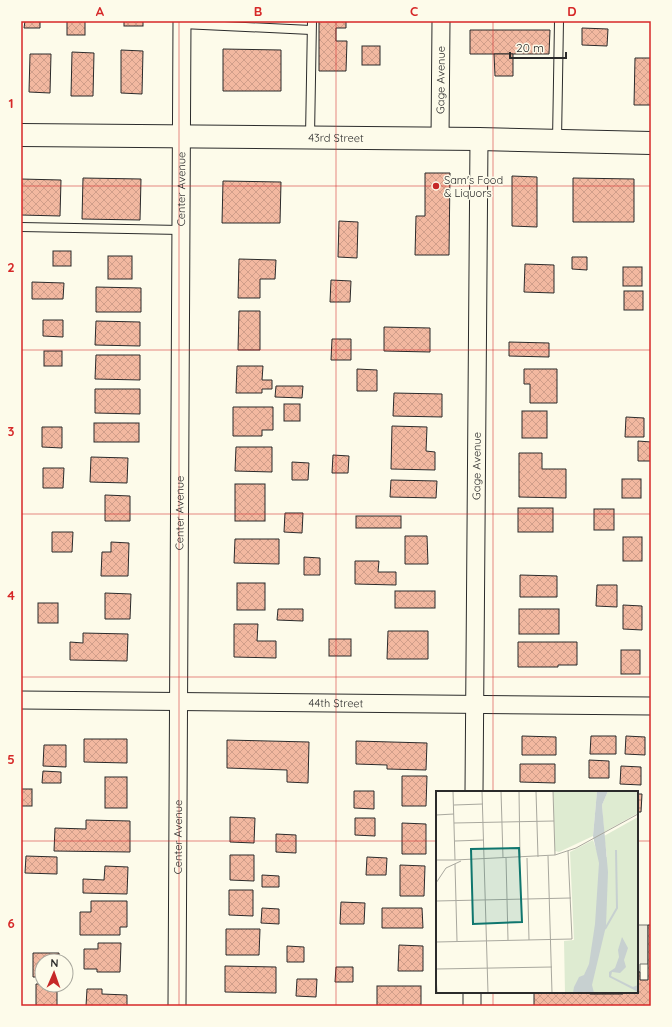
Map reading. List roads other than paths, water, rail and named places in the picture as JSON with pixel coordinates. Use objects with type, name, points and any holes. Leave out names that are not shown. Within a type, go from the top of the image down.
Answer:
[{"type":"main road","name":"43rd Street","points":[[21,135],[651,142]]},
{"type":"street","name":"Gage Avenue","points":[[440,139],[441,21]]},
{"type":"street","name":"Center Avenue","points":[[177,1006],[182,23]]},
{"type":"street","name":"Gage Avenue","points":[[474,791],[479,139]]},
{"type":"street","name":"44th Street","points":[[21,700],[651,706]]},
{"type":"street","points":[[472,993],[472,1006]]},
{"type":"lane","points":[[310,138],[312,21]]},
{"type":"lane","points":[[557,141],[559,21]]},
{"type":"lane","points":[[182,23],[311,30]]},
{"type":"lane","points":[[21,227],[181,230]]},
{"type":"place","name":"Sam's Food & Liquors","points":[[436,186]]}]
